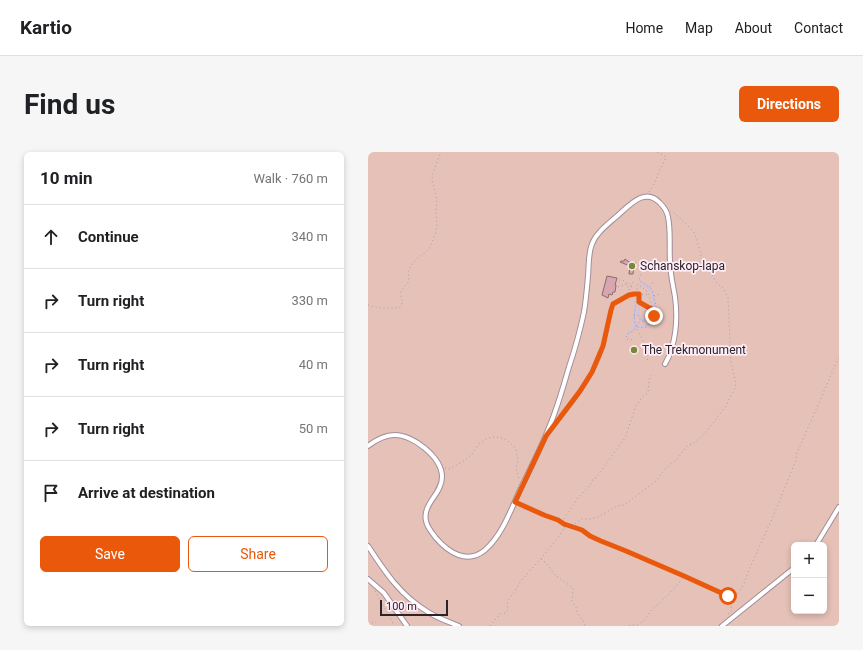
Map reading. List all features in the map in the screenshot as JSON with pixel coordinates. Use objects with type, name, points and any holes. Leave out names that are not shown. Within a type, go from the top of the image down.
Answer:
[{"type":"street","points":[[368,446],[384,436],[394,435],[404,436],[413,440],[427,451],[438,462],[442,476],[440,488],[428,507],[425,517],[430,531],[437,540],[456,555],[471,557],[484,551],[501,530],[546,436],[556,409],[581,326],[586,302],[592,244],[598,234],[632,203],[641,197],[648,196],[659,201],[665,209],[669,227],[670,262],[675,299],[676,322],[672,347],[668,360],[665,364]]},
{"type":"street","points":[[818,542],[839,506]]},
{"type":"street","points":[[368,546],[392,582],[407,596],[429,613],[459,626]]},
{"type":"street","points":[[722,626],[791,570]]},
{"type":"street","points":[[368,579],[384,593],[407,626]]},
{"type":"lane","points":[[546,436],[580,391],[592,372],[603,346],[611,310]]},
{"type":"path","points":[[368,305],[379,308],[400,307],[403,302],[400,296],[401,291],[409,281],[408,272],[416,259],[428,250],[435,235],[437,226],[437,200],[432,180],[441,152]]},
{"type":"path","points":[[648,196],[658,171],[666,157],[657,152]]},
{"type":"path","points":[[564,528],[581,519],[598,517],[617,506],[624,505],[655,482],[664,469],[678,458],[687,446],[694,443],[707,431],[726,406],[736,383],[731,363],[728,298],[724,289],[716,282],[711,273],[703,265],[694,232],[671,211],[667,213]]},
{"type":"path","points":[[636,326],[644,328],[648,326],[653,322],[657,310],[652,289],[639,280],[641,275],[642,277]]},
{"type":"path","points":[[619,280],[625,281],[628,287],[632,287]]},
{"type":"path","points":[[629,295],[633,282]]},
{"type":"path","points":[[650,287],[653,282]]},
{"type":"path","points":[[618,287],[630,283]]},
{"type":"path","points":[[632,340],[626,339],[627,334],[633,331],[641,321],[644,321],[653,310],[648,292],[638,284],[639,302],[653,310]]},
{"type":"path","points":[[638,294],[634,316],[636,326],[647,349],[647,362]]},
{"type":"path","points":[[611,310],[613,304],[629,295],[638,294],[649,296]]},
{"type":"path","points":[[654,296],[660,294]]},
{"type":"path","points":[[634,316],[638,314],[641,321]]},
{"type":"path","points":[[650,315],[655,317]]},
{"type":"path","points":[[644,321],[648,326]]},
{"type":"path","points":[[515,502],[564,524],[582,530],[601,541],[725,595],[735,595],[743,585],[780,500],[796,460],[797,453],[839,358]]},
{"type":"path","points":[[490,626],[501,613],[505,613],[508,610],[508,600],[520,582],[550,548],[564,528],[564,519],[578,498],[591,484],[593,479],[596,478],[626,438],[635,408],[643,396],[648,393],[651,375]]},
{"type":"path","points":[[441,469],[450,468],[465,460],[472,454],[478,444],[492,437],[508,440],[516,449],[518,462],[516,468],[518,476],[521,480]]},
{"type":"path","points":[[541,559],[547,564],[554,575],[573,588],[572,601],[585,626]]},
{"type":"path","points":[[629,626],[639,624],[644,620],[684,576]]},
{"type":"path","points":[[368,579],[394,626]]},
{"type":"path","points":[[729,621],[728,614],[731,612],[732,596]]},
{"type":"path","points":[[368,623],[376,622]]},
{"type":"shaded area","points":[[368,152],[839,152],[839,626],[368,626]]},
{"type":"building","points":[[625,259],[629,262],[636,263],[634,265],[633,274],[629,274],[630,266],[620,262],[624,261]]},
{"type":"building","points":[[607,276],[617,278],[615,292],[613,292],[612,295],[609,294],[608,298],[602,295]]},
{"type":"waterway","points":[[636,324],[639,327],[649,324],[654,317],[656,309],[651,291],[639,281]]},
{"type":"waterway","points":[[627,333],[633,331],[635,327],[634,313],[637,297]]},
{"type":"waterway","points":[[647,308],[649,315],[643,321],[641,320],[639,316],[639,303],[650,310]]},
{"type":"place","name":"Schanskop-lapa","points":[[632,266]]},
{"type":"place","name":"The Trekmonument","points":[[634,350]]},
{"type":"route","points":[[654,316],[650,315],[653,310],[639,302],[639,294],[629,295],[613,304],[603,346],[596,365],[580,391],[546,436],[515,502],[564,524],[582,530],[601,541],[728,596]]}]
